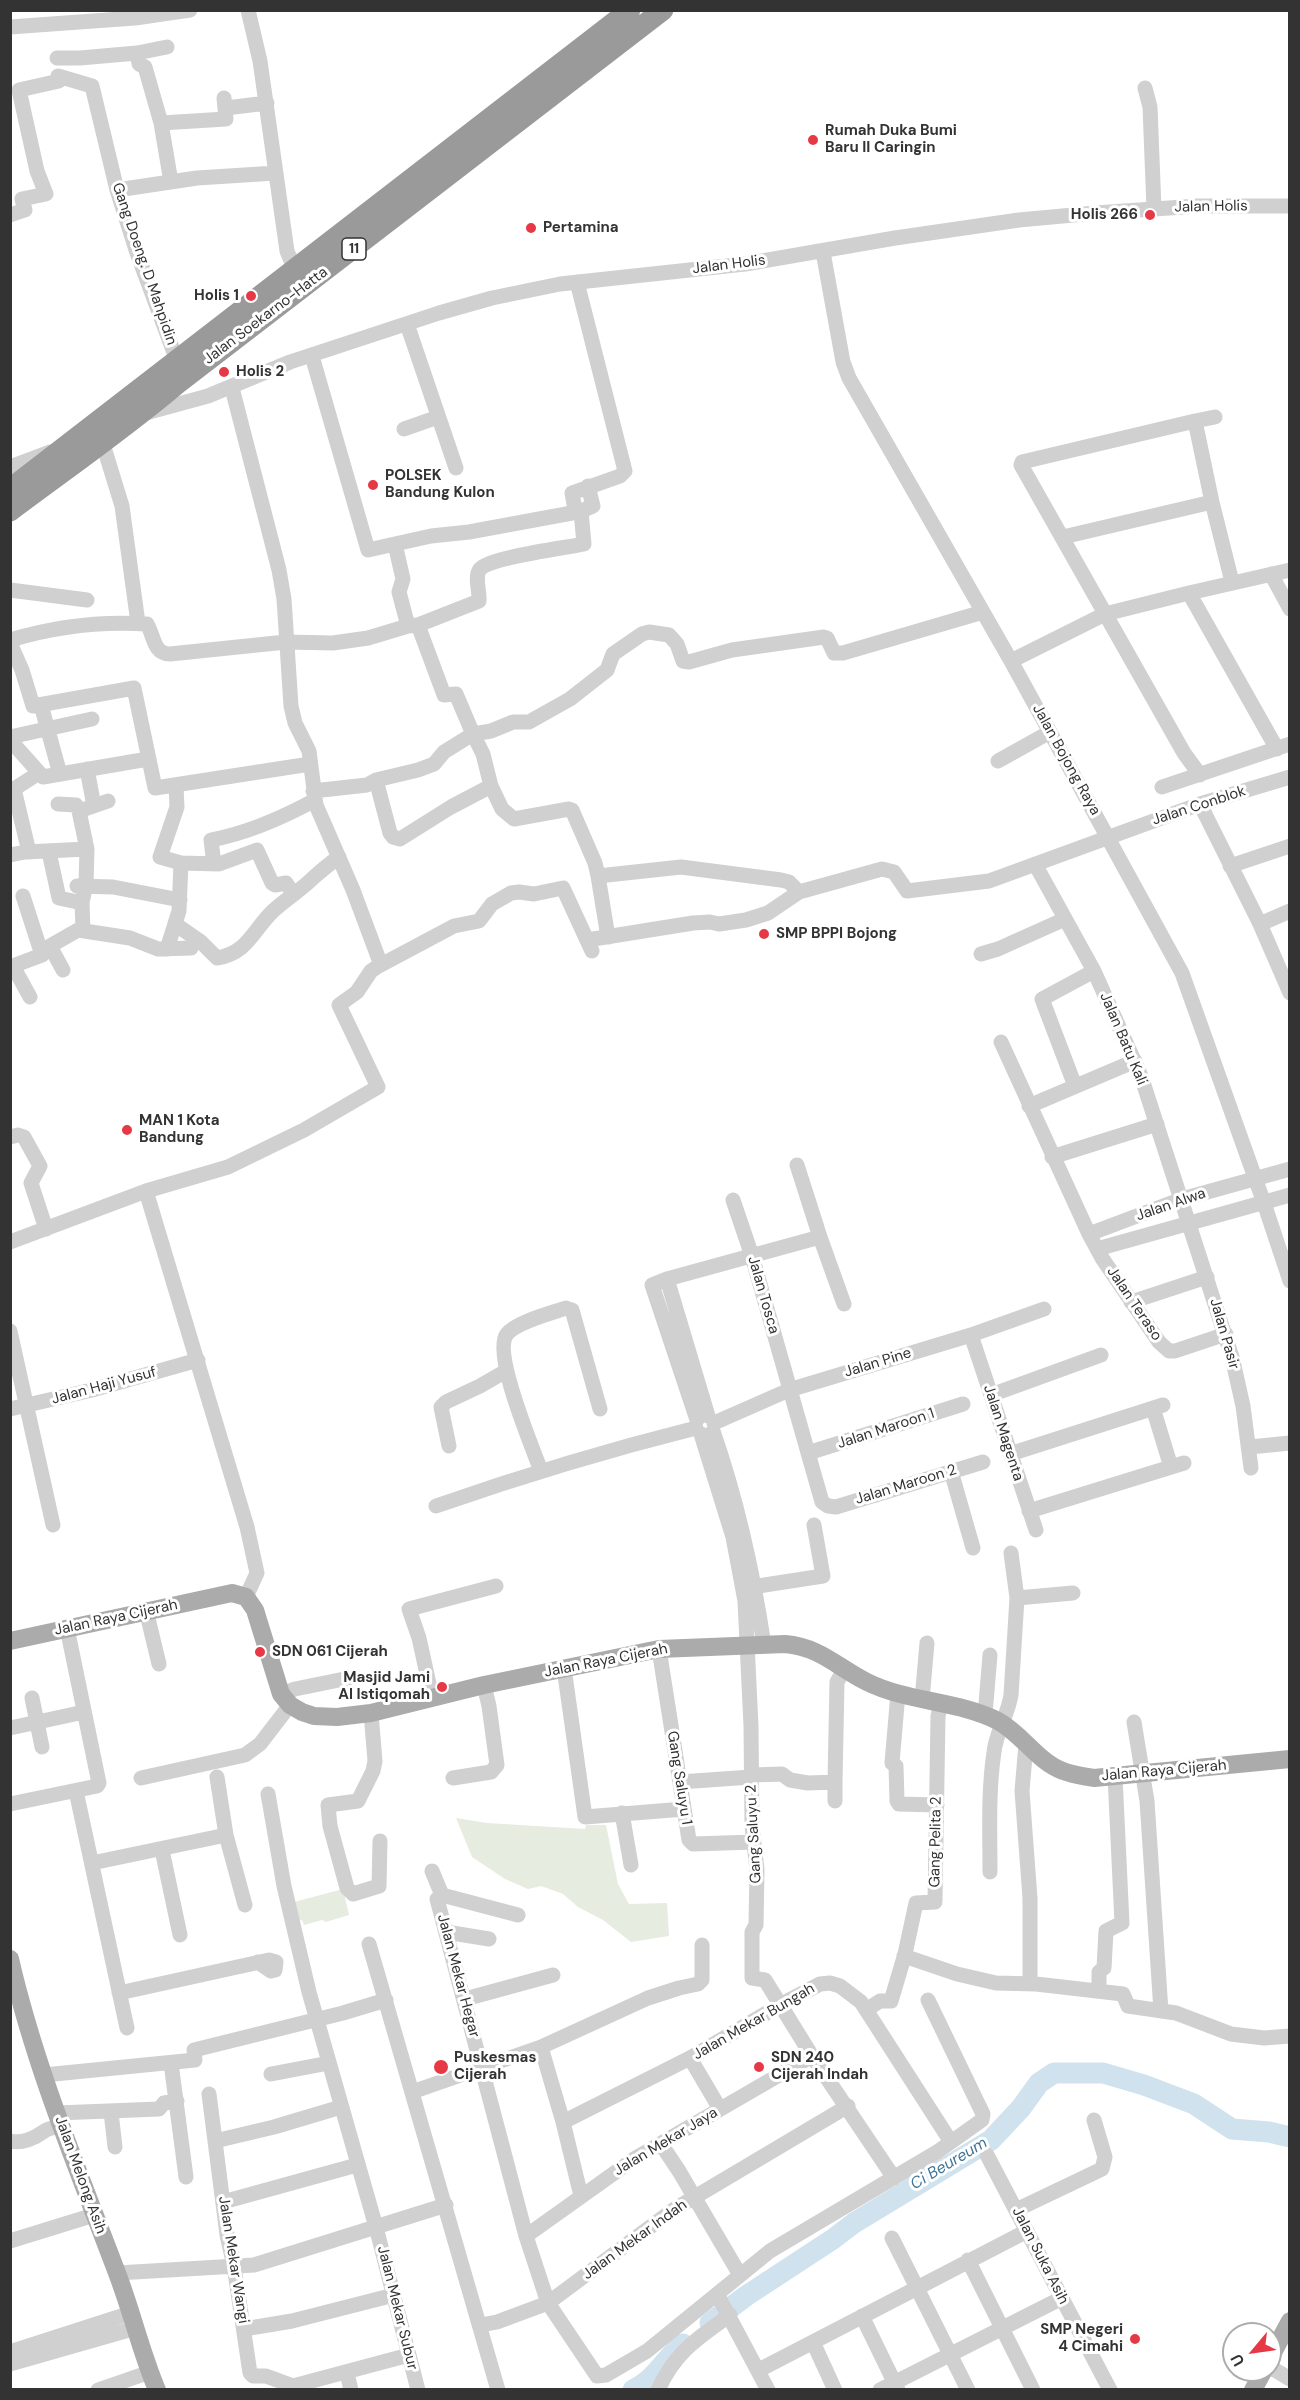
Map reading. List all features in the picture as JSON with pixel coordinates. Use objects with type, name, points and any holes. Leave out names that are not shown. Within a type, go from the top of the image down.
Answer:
[{"type":"highway","name":"Jalan Soekarno-Hatta","points":[[10,511],[102,441],[140,415],[181,393],[354,237],[524,104],[630,10]]},
{"type":"highway","name":"Jalan Soekarno-Hatta","points":[[524,104],[663,10]]},
{"type":"highway","name":"Jalan Soekarno-Hatta","points":[[13,476],[70,445],[295,270],[354,237]]},
{"type":"main road","name":"Jalan Raya Cijerah","points":[[10,1641],[232,1593],[246,1597]]},
{"type":"main road","points":[[246,1597],[255,1610],[285,1699]]},
{"type":"main road","name":"Jalan Raya Cijerah","points":[[285,1699],[314,1716],[337,1717],[371,1713],[484,1685],[659,1649],[756,1645],[802,1646],[820,1653],[868,1682],[898,1693],[993,1719],[1063,1771],[1094,1778],[1290,1759]]},
{"type":"main road","name":"Jalan Melong Asih","points":[[10,1959],[21,2004],[44,2075],[94,2216],[117,2273],[157,2390]]},
{"type":"main road","points":[[1282,2336],[1290,2321]]},
{"type":"street","points":[[10,27],[135,18],[190,10]]},
{"type":"street","points":[[248,10],[267,103],[287,251],[295,270]]},
{"type":"street","points":[[57,58],[137,53],[167,47]]},
{"type":"street","points":[[137,53],[139,64],[145,68],[161,123],[171,182]]},
{"type":"street","name":"Gang Doeng. D Mahpidin","points":[[10,215],[25,210],[22,199],[46,194],[37,171],[19,90],[59,81],[58,76],[92,86],[117,190],[137,253],[177,361]]},
{"type":"street","points":[[1145,88],[1150,107],[1155,209]]},
{"type":"street","points":[[161,123],[226,118],[225,103],[267,103]]},
{"type":"street","points":[[117,190],[171,182],[276,172]]},
{"type":"street","name":"Jalan Holis","points":[[181,393],[232,388],[276,368],[407,324],[492,298],[578,282],[745,264],[963,227],[1077,214],[1155,209],[1290,206]]},
{"type":"street","name":"Jalan Bojong Raya","points":[[823,252],[846,372],[1011,662],[1186,982],[1290,1281]]},
{"type":"street","points":[[310,764],[176,786],[154,787],[132,687],[33,706],[10,641],[47,630],[138,623],[148,625],[153,641],[165,654],[286,642],[333,643],[368,638],[413,626],[479,601],[478,574],[482,568],[496,560],[584,544],[572,493],[620,476],[625,471],[578,282]]},
{"type":"street","points":[[407,324],[456,468]]},
{"type":"street","points":[[312,356],[366,549],[577,512]]},
{"type":"street","points":[[232,388],[279,570],[284,599],[291,706],[295,723],[309,751],[314,796],[381,965]]},
{"type":"street","points":[[404,429],[438,417]]},
{"type":"street","points":[[1200,775],[1184,753],[1021,465],[1022,461],[1215,417]]},
{"type":"street","points":[[1195,421],[1232,582]]},
{"type":"street","points":[[102,441],[122,506],[138,623]]},
{"type":"street","points":[[1063,537],[1212,502]]},
{"type":"street","points":[[395,544],[403,579],[399,592],[444,695],[456,694],[483,754],[491,786],[502,809],[514,819],[566,809],[572,810],[595,863],[608,937]]},
{"type":"street","points":[[1011,662],[1105,614],[1290,570]]},
{"type":"street","points":[[1271,574],[1290,609]]},
{"type":"street","points":[[10,590],[87,600]]},
{"type":"street","points":[[1162,787],[1283,746],[1189,593]]},
{"type":"street","points":[[214,864],[211,840],[235,835],[284,817],[314,796],[367,785],[376,780],[434,764],[444,752],[473,734],[491,731],[513,722],[529,722],[570,699],[607,670],[613,654],[636,637],[649,632],[669,635],[677,644],[683,661],[689,663],[732,650],[825,637],[834,653],[843,652],[983,612]]},
{"type":"street","points":[[42,705],[46,728],[60,774]]},
{"type":"street","points":[[92,719],[46,728],[10,739],[43,777],[148,759]]},
{"type":"street","points":[[998,760],[1050,732]]},
{"type":"street","points":[[83,930],[81,885],[94,806],[87,768]]},
{"type":"street","points":[[29,852],[14,789],[39,773]]},
{"type":"street","name":"Jalan Conblok","points":[[799,892],[882,869],[894,872],[907,891],[982,883],[1200,804],[1290,777]]},
{"type":"street","points":[[376,780],[390,833],[393,837],[400,839],[451,807],[491,786]]},
{"type":"street","points":[[176,786],[177,807],[160,857],[182,863],[214,864],[257,850],[273,885],[286,883],[293,893]]},
{"type":"street","points":[[58,804],[94,806]]},
{"type":"street","points":[[1200,804],[1260,924],[1288,987]]},
{"type":"street","points":[[1230,866],[1290,846]]},
{"type":"street","points":[[10,855],[87,849]]},
{"type":"street","points":[[49,852],[59,898],[82,903]]},
{"type":"street","points":[[175,924],[220,958],[246,946],[261,923],[314,877],[320,869],[339,857]]},
{"type":"street","points":[[167,949],[180,900],[182,863]]},
{"type":"street","name":"Jalan Batu Kali","points":[[1035,864],[1094,971],[1135,1061],[1190,1223]]},
{"type":"street","points":[[10,1242],[146,1191],[228,1167],[304,1130],[378,1087],[339,1007],[357,992],[371,971],[454,926],[479,921],[492,904],[511,893],[534,894],[563,888],[590,945],[608,937],[693,923],[718,924],[746,920],[768,913],[799,892],[789,882],[782,880],[681,867],[598,876]]},
{"type":"street","points":[[81,885],[113,887],[180,900]]},
{"type":"street","points":[[23,896],[46,951],[63,970]]},
{"type":"street","points":[[1260,924],[1290,912]]},
{"type":"street","points":[[981,954],[998,950],[1065,919]]},
{"type":"street","points":[[30,997],[12,967],[46,951],[75,931],[83,930],[120,936],[158,949],[191,948]]},
{"type":"street","points":[[1075,1086],[1042,999],[1094,971]]},
{"type":"street","name":"Jalan Teraso","points":[[1001,1042],[1089,1234],[1159,1342],[1169,1351],[1175,1351],[1226,1334]]},
{"type":"street","points":[[1029,1106],[1135,1061]]},
{"type":"street","points":[[1052,1157],[1157,1124]]},
{"type":"street","points":[[10,1137],[18,1135],[24,1137],[40,1166],[31,1185],[46,1230]]},
{"type":"street","points":[[796,1165],[844,1304]]},
{"type":"street","name":"Jalan Alwa","points":[[1089,1234],[1182,1199],[1290,1169]]},
{"type":"street","points":[[146,1191],[247,1527],[256,1567],[255,1579],[246,1597]]},
{"type":"street","name":"Jalan Alwa","points":[[1097,1249],[1290,1195]]},
{"type":"street","name":"Jalan Tosca","points":[[733,1200],[752,1256],[822,1502],[828,1506]]},
{"type":"street","name":"Jalan Pasir","points":[[1190,1223],[1226,1334],[1243,1406],[1251,1468]]},
{"type":"street","points":[[752,1256],[820,1237]]},
{"type":"street","name":"Gang Saluyu 2","points":[[752,1256],[652,1285],[672,1324],[744,1535],[756,1645],[751,1776],[757,1870],[756,1925],[752,1932],[752,1978],[765,1980],[782,2004]]},
{"type":"street","points":[[1131,1302],[1207,1277]]},
{"type":"street","points":[[541,1471],[506,1371],[503,1347],[505,1336],[513,1328],[566,1308],[572,1310],[600,1409]]},
{"type":"street","name":"Jalan Pine","points":[[436,1506],[615,1448],[705,1425],[789,1390],[971,1335],[1044,1309]]},
{"type":"street","points":[[11,1332],[53,1525]]},
{"type":"street","name":"Jalan Magenta","points":[[971,1335],[1036,1530]]},
{"type":"street","points":[[991,1395],[1101,1355]]},
{"type":"street","name":"Jalan Haji Yusuf","points":[[10,1409],[92,1390],[198,1360]]},
{"type":"street","points":[[449,1446],[441,1407],[446,1402],[506,1371]]},
{"type":"street","name":"Jalan Maroon 1","points":[[808,1453],[963,1404]]},
{"type":"street","points":[[1010,1454],[1158,1406],[1178,1465],[1029,1511]]},
{"type":"street","points":[[1250,1447],[1290,1443]]},
{"type":"street","name":"Jalan Maroon 2","points":[[828,1506],[836,1507],[983,1462]]},
{"type":"street","points":[[951,1471],[973,1548]]},
{"type":"street","points":[[749,1587],[824,1576],[814,1525]]},
{"type":"street","points":[[993,1719],[1009,1710],[1011,1695],[1017,1598],[1011,1553]]},
{"type":"street","points":[[432,1697],[430,1682],[409,1609],[496,1586]]},
{"type":"street","points":[[1017,1598],[1073,1593]]},
{"type":"street","points":[[146,1610],[159,1664]]},
{"type":"street","points":[[10,1804],[98,1785],[66,1628]]},
{"type":"street","points":[[922,1700],[927,1643]]},
{"type":"street","name":"Gang Saluyu 1","points":[[659,1649],[689,1840],[693,1844],[754,1842]]},
{"type":"street","points":[[990,1655],[994,1750],[990,1812],[990,1872]]},
{"type":"street","points":[[564,1668],[585,1817],[684,1809]]},
{"type":"street","points":[[834,1801],[837,1682],[845,1668]]},
{"type":"street","points":[[141,1778],[245,1755],[260,1744],[285,1699],[295,1689],[354,1677]]},
{"type":"street","points":[[453,1778],[491,1772],[497,1765],[484,1685]]},
{"type":"street","points":[[898,1693],[892,1763],[896,1766],[897,1801],[899,1803],[937,1804]]},
{"type":"street","points":[[32,1698],[42,1747]]},
{"type":"street","name":"Gang Pelita 2","points":[[866,2010],[880,2001],[891,2001],[916,1903],[934,1902],[938,1716],[941,1704]]},
{"type":"street","points":[[10,1728],[84,1712]]},
{"type":"street","points":[[371,1713],[375,1761],[373,1771],[358,1801],[328,1805],[330,1826],[347,1888],[353,1894],[379,1886],[380,1841]]},
{"type":"street","points":[[1134,1722],[1147,1801],[1161,2010]]},
{"type":"street","points":[[1026,1743],[1022,1791],[1030,1898],[1030,1983]]},
{"type":"street","points":[[680,1782],[782,1774],[790,1780],[808,1783],[835,1782]]},
{"type":"street","points":[[217,1776],[226,1835],[244,1905]]},
{"type":"street","points":[[1099,1991],[1100,1972],[1104,1968],[1106,1931],[1122,1923],[1115,1776]]},
{"type":"street","points":[[76,1791],[127,2028]]},
{"type":"street","name":"Jalan Mekar Subur","points":[[267,1794],[289,1908],[316,2019],[376,2227],[418,2390]]},
{"type":"street","points":[[622,1814],[631,1864]]},
{"type":"street","points":[[92,1863],[226,1835]]},
{"type":"street","points":[[162,1850],[180,1935]]},
{"type":"street","points":[[432,1871],[442,1895]]},
{"type":"street","name":"Jalan Mekar Hegar","points":[[519,1915],[442,1895],[437,1901],[465,1999],[526,2236],[548,2303],[574,2339],[592,2372],[601,2376],[647,2351],[719,2296]]},
{"type":"street","points":[[446,1932],[489,1939]]},
{"type":"street","points":[[369,1944],[498,2390]]},
{"type":"street","points":[[412,2092],[541,2047],[648,1998],[698,1984],[702,1980],[702,1945]]},
{"type":"street","points":[[904,1956],[957,1974],[996,1983],[1030,1983],[1123,1994],[1128,2006],[1176,2013],[1231,2034],[1264,2038],[1290,2036]]},
{"type":"street","points":[[119,1993],[258,1962]]},
{"type":"street","points":[[465,1999],[553,1975]]},
{"type":"street","name":"Jalan Mekar Bungah","points":[[563,2122],[690,2058],[820,1984],[830,1983],[851,1993],[866,2010],[951,2142]]},
{"type":"street","points":[[44,2075],[195,2060],[194,2050],[387,2000]]},
{"type":"street","points":[[766,2389],[759,2370],[719,2296],[740,2275],[770,2251],[894,2178],[982,2120],[983,2114],[928,2000]]},
{"type":"street","points":[[782,2004],[812,2056],[848,2106],[894,2178]]},
{"type":"street","points":[[541,2047],[563,2122],[581,2196]]},
{"type":"street","name":"Jalan Mekar Jaya","points":[[526,2236],[634,2159],[812,2056]]},
{"type":"street","points":[[690,2058],[720,2109]]},
{"type":"street","points":[[171,2063],[186,2177]]},
{"type":"street","points":[[271,2074],[328,2063]]},
{"type":"street","name":"Jalan Mekar Wangi","points":[[209,2094],[227,2235],[234,2266],[249,2370],[253,2376],[266,2376],[293,2386],[347,2373]]},
{"type":"street","points":[[10,2142],[15,2143],[39,2137],[60,2119],[111,2112],[159,2109],[164,2103],[177,2101]]},
{"type":"street","name":"Jalan Mekar Indah","points":[[481,2325],[497,2322],[548,2303],[673,2210],[848,2106]]},
{"type":"street","points":[[215,2141],[274,2127],[341,2107]]},
{"type":"street","points":[[111,2112],[115,2147]]},
{"type":"street","points":[[1016,2210],[1102,2169],[1105,2157],[1094,2120]]},
{"type":"street","points":[[10,2134],[36,2128],[44,2131]]},
{"type":"street","points":[[661,2144],[696,2197],[740,2275]]},
{"type":"street","name":"Jalan Suka Asih","points":[[987,2155],[1110,2390]]},
{"type":"street","points":[[223,2202],[357,2166]]},
{"type":"street","points":[[117,2273],[254,2265],[446,2205]]},
{"type":"street","points":[[10,2241],[94,2216]]},
{"type":"street","points":[[759,2370],[917,2286],[1027,2231]]},
{"type":"street","points":[[892,2238],[968,2390]]},
{"type":"street","points":[[968,2260],[1033,2390]]},
{"type":"street","points":[[244,2330],[292,2321],[394,2295]]},
{"type":"street","points":[[880,2390],[896,2386],[950,2355],[1062,2298]]},
{"type":"street","points":[[658,2390],[669,2370],[690,2344],[729,2315]]},
{"type":"street","points":[[862,2316],[896,2386]]},
{"type":"street","points":[[10,2352],[133,2320]]},
{"type":"street","points":[[10,2364],[133,2320]]},
{"type":"street","points":[[813,2342],[835,2390]]},
{"type":"street","points":[[351,2390],[347,2373],[409,2355]]},
{"type":"street","points":[[98,2390],[150,2372]]},
{"type":"shaded area","points":[[456,1818],[487,1823],[585,1829],[586,1825],[606,1825],[618,1884],[629,1904],[667,1903],[669,1936],[631,1942],[603,1920],[578,1907],[563,1894],[541,1886],[528,1889],[505,1879],[472,1857]]},
{"type":"shaded area","points":[[343,1889],[349,1915],[326,1922],[322,1920],[304,1925],[302,1920],[298,1921],[294,1902]]},
{"type":"waterway","name":"Ci Beureum","points":[[710,2323],[854,2223],[991,2140],[1021,2108],[1039,2083],[1054,2073],[1103,2073],[1144,2085],[1194,2104],[1232,2129],[1269,2132],[1290,2137]]},
{"type":"waterway","name":"Ci Beureum","points":[[633,2390],[648,2380],[683,2344]]},
{"type":"place","name":"Rumah Duka Bumi Baru II Caringin","points":[[813,140]]},
{"type":"place","name":"Holis 266","points":[[1150,215]]},
{"type":"place","name":"Pertamina","points":[[531,228]]},
{"type":"place","name":"Holis 1","points":[[251,296]]},
{"type":"place","name":"Holis 2","points":[[224,372]]},
{"type":"place","name":"POLSEK Bandung Kulon","points":[[373,485]]},
{"type":"place","name":"SMP BPPI Bojong","points":[[764,934]]},
{"type":"place","name":"MAN 1 Kota Bandung","points":[[127,1130]]},
{"type":"place","name":"SDN 061 Cijerah","points":[[260,1652]]},
{"type":"place","name":"Masjid Jami Al Istiqomah","points":[[442,1687]]},
{"type":"place","name":"Puskesmas Cijerah","points":[[441,2067]]},
{"type":"place","name":"SDN 240 Cijerah Indah","points":[[759,2067]]},
{"type":"place","name":"SMP Negeri 4 Cimahi","points":[[1135,2339]]}]
